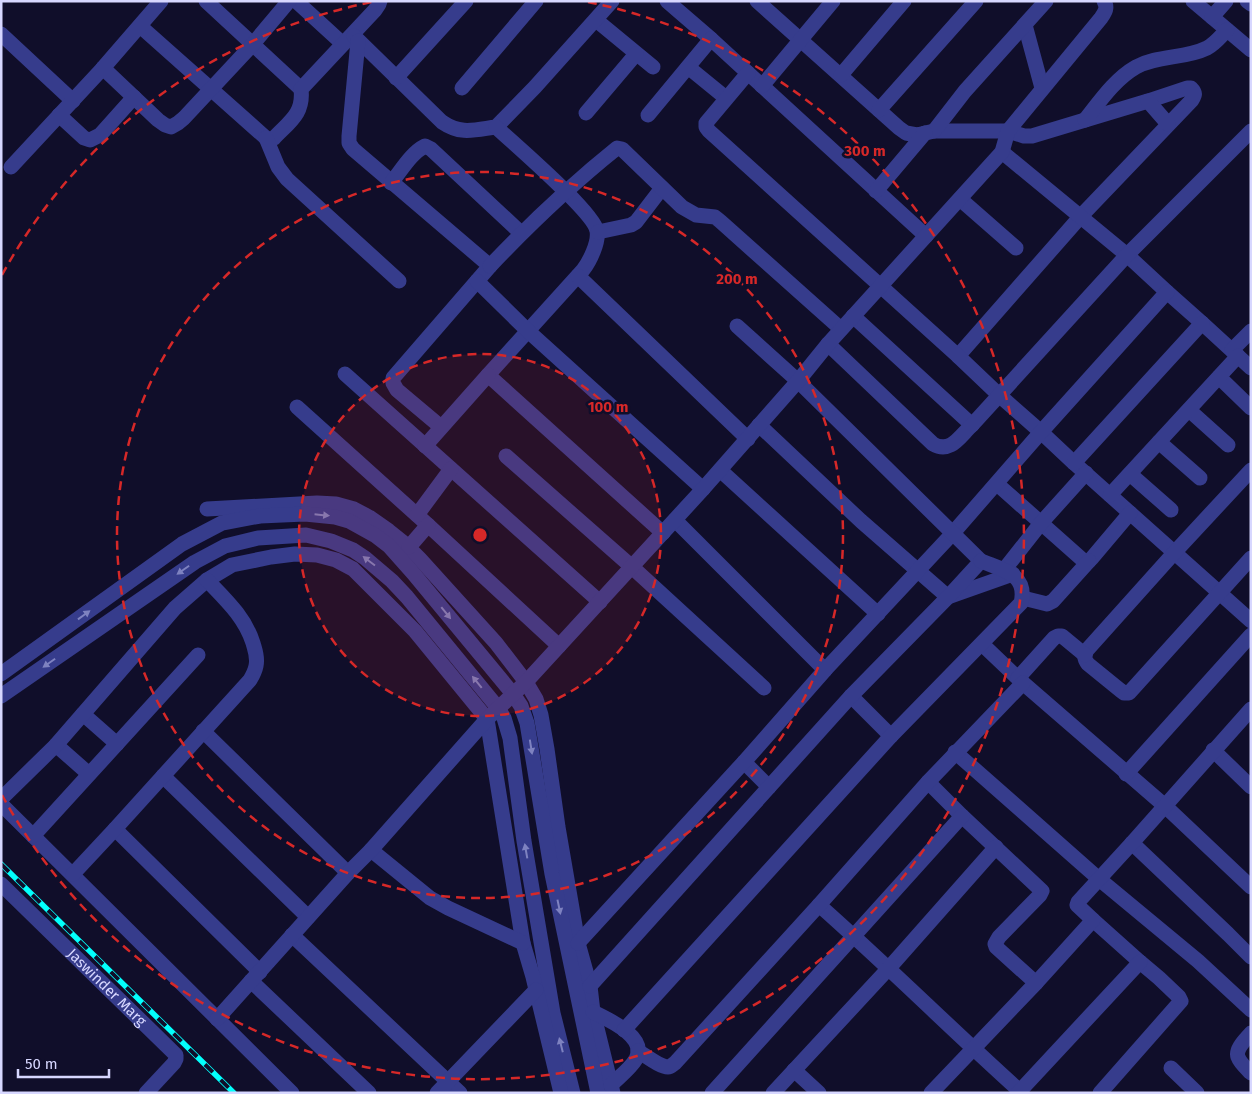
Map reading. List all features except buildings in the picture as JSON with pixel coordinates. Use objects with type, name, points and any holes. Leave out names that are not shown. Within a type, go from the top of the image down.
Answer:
[{"type":"street","points":[[11,167],[103,68],[161,1]]},
{"type":"street","points":[[140,26],[210,90],[270,140],[296,114],[302,101],[301,89],[206,1]]},
{"type":"street","points":[[103,68],[158,120],[171,127],[184,118],[253,44],[289,1]]},
{"type":"street","points":[[296,1],[351,40],[396,78],[442,122],[450,128],[459,131],[496,127],[535,87],[612,1]]},
{"type":"street","points":[[301,89],[351,40],[380,1]]},
{"type":"street","points":[[396,78],[466,1]]},
{"type":"street","points":[[462,88],[536,1]]},
{"type":"street","points":[[668,1],[926,236]]},
{"type":"street","points":[[757,1],[906,133],[917,135],[930,132],[1008,131],[1024,136],[1032,136],[1187,88],[1191,88],[1194,91],[1195,95],[1192,100],[1081,216],[958,356]]},
{"type":"street","points":[[762,86],[833,1]]},
{"type":"street","points":[[841,75],[904,1]]},
{"type":"street","points":[[879,110],[976,1]]},
{"type":"street","points":[[876,191],[1046,1]]},
{"type":"street","points":[[217,1019],[498,708],[526,682],[704,489],[798,382],[841,329],[1002,152],[1008,131],[1106,11],[1104,1]]},
{"type":"street","points":[[1193,1],[1251,50]]},
{"type":"street","points":[[1212,17],[1226,1]]},
{"type":"street","points":[[1248,1],[1251,4]]},
{"type":"street","points":[[596,20],[653,68]]},
{"type":"street","points":[[1025,25],[1042,88]]},
{"type":"street","points":[[1085,120],[1113,86],[1136,67],[1145,63],[1203,50],[1209,47],[1227,30]]},
{"type":"street","points":[[1,34],[73,101]]},
{"type":"street","points":[[648,115],[711,39]]},
{"type":"street","points":[[351,40],[349,143],[358,154],[391,183],[490,266]]},
{"type":"street","points":[[586,113],[636,54]]},
{"type":"street","points":[[688,67],[726,98]]},
{"type":"street","points":[[748,73],[706,123],[709,131],[1251,621]]},
{"type":"street","points":[[59,115],[84,138],[90,140],[100,135],[134,97]]},
{"type":"street","points":[[1148,101],[1168,124]]},
{"type":"street","points":[[425,446],[578,276],[589,262],[594,250],[598,232],[592,219],[496,127]]},
{"type":"street","points":[[828,344],[933,444],[939,448],[950,446],[1127,255],[1251,131]]},
{"type":"street","points":[[266,138],[278,167],[287,179],[399,281]]},
{"type":"street","points":[[391,183],[414,155],[425,146],[521,233]]},
{"type":"street","points":[[441,427],[397,390],[393,384],[394,378],[476,280],[521,233],[565,192],[617,148],[626,152],[662,188],[689,211],[696,215],[715,218],[720,221],[841,329]]},
{"type":"street","points":[[1002,152],[1127,255],[1251,368]]},
{"type":"street","points":[[598,232],[625,227],[636,222],[662,188]]},
{"type":"street","points":[[960,199],[1016,248]]},
{"type":"street","points":[[578,276],[748,439]]},
{"type":"street","points":[[476,280],[528,330],[704,489]]},
{"type":"street","points":[[578,943],[744,762],[825,670],[953,533],[1167,292]]},
{"type":"street","points":[[853,316],[972,424]]},
{"type":"street","points":[[1074,463],[1202,323]]},
{"type":"street","points":[[624,1030],[891,736],[1021,603],[1024,593],[1018,578],[981,560],[798,382],[737,326]]},
{"type":"street","points":[[1110,495],[1219,377],[1251,331]]},
{"type":"street","points":[[344,374],[600,602]]},
{"type":"street","points":[[488,375],[663,533]]},
{"type":"street","points":[[1219,377],[1251,408]]},
{"type":"street","points":[[297,407],[559,646]]},
{"type":"street","points":[[1189,410],[1228,445]]},
{"type":"street","points":[[759,425],[861,522],[948,597]]},
{"type":"street","points":[[1159,442],[1200,478]]},
{"type":"street","points":[[506,456],[764,688]]},
{"type":"street","points":[[409,548],[451,469]]},
{"type":"street","points":[[720,470],[878,614]]},
{"type":"street","points":[[1251,470],[1088,650],[1085,660],[1120,690],[1124,693],[1129,693],[1251,558]]},
{"type":"street","points":[[948,597],[1008,572],[1041,523],[1086,473]]},
{"type":"street","points":[[1130,474],[1171,510]]},
{"type":"street","points":[[997,484],[1080,558],[1085,562],[1089,560]]},
{"type":"street","points":[[207,509],[317,503],[336,504],[354,509],[369,517],[409,548],[496,644],[526,682],[536,699],[541,716],[578,943],[590,986],[593,1012],[612,1089]]},
{"type":"street","points":[[1022,598],[1047,604],[1053,601],[1130,513]]},
{"type":"street","points":[[1,674],[182,544],[222,523],[260,516],[305,514],[335,517],[363,528],[389,546],[521,706],[527,723],[552,874],[598,1093]]},
{"type":"street","points":[[675,520],[825,670]]},
{"type":"street","points":[[1,696],[195,562],[225,546],[258,538],[306,535],[331,541],[353,550],[375,566],[407,597],[498,708],[504,718],[510,738],[524,841],[553,1013],[573,1093]]},
{"type":"street","points":[[1,799],[56,745],[176,608],[207,580],[232,565],[271,557],[295,554],[317,555],[336,560],[353,570],[415,631],[487,720],[523,943],[561,1093]]},
{"type":"street","points":[[590,986],[851,696],[948,597],[981,560]]},
{"type":"street","points":[[73,874],[250,680],[256,665],[257,654],[250,634],[239,615],[207,580]]},
{"type":"street","points":[[1126,774],[1251,635]]},
{"type":"street","points":[[638,1051],[666,1067],[675,1064],[956,752],[1020,680],[1054,638],[1062,636],[1085,655]]},
{"type":"street","points":[[982,644],[1126,774],[1165,806],[1251,888]]},
{"type":"street","points":[[33,836],[198,654]]},
{"type":"street","points":[[851,696],[891,736]]},
{"type":"street","points":[[1100,1093],[1181,1001],[1159,978],[1077,905],[1078,902],[1251,709]]},
{"type":"street","points":[[83,714],[117,744]]},
{"type":"street","points":[[203,731],[348,873]]},
{"type":"street","points":[[56,745],[89,774]]},
{"type":"street","points":[[1213,750],[1251,788]]},
{"type":"street","points":[[956,752],[1099,879],[1198,961],[1251,1010]]},
{"type":"street","points":[[744,762],[769,787]]},
{"type":"street","points":[[163,776],[308,917]]},
{"type":"street","points":[[928,782],[1042,891],[1040,896],[999,937],[995,944],[996,948],[1036,983]]},
{"type":"street","points":[[1,804],[292,1093]]},
{"type":"street","points":[[712,1093],[962,816]]},
{"type":"street","points":[[115,830],[368,1093]]},
{"type":"street","points":[[1132,843],[1251,957]]},
{"type":"street","points":[[774,1093],[889,968],[996,847]]},
{"type":"street","points":[[371,850],[430,898],[523,943]]},
{"type":"street","name":"Jaswinder Marg","points":[[1,884],[176,1055],[174,1063],[146,1093]]},
{"type":"street","points":[[819,905],[889,968],[1020,1092],[1140,962]]},
{"type":"street","points":[[931,1093],[1093,920]]},
{"type":"street","points":[[292,935],[460,1093]]},
{"type":"street","points":[[436,1093],[536,990]]},
{"type":"street","points":[[593,1012],[612,1021],[637,1043],[637,1058],[612,1089]]},
{"type":"street","points":[[1251,1033],[1241,1044],[1238,1052],[1238,1057],[1251,1074]]},
{"type":"street","points":[[1171,1068],[1197,1093]]},
{"type":"street","points":[[794,1070],[819,1093]]},
{"type":"railway","points":[[1,864],[234,1093]]}]
